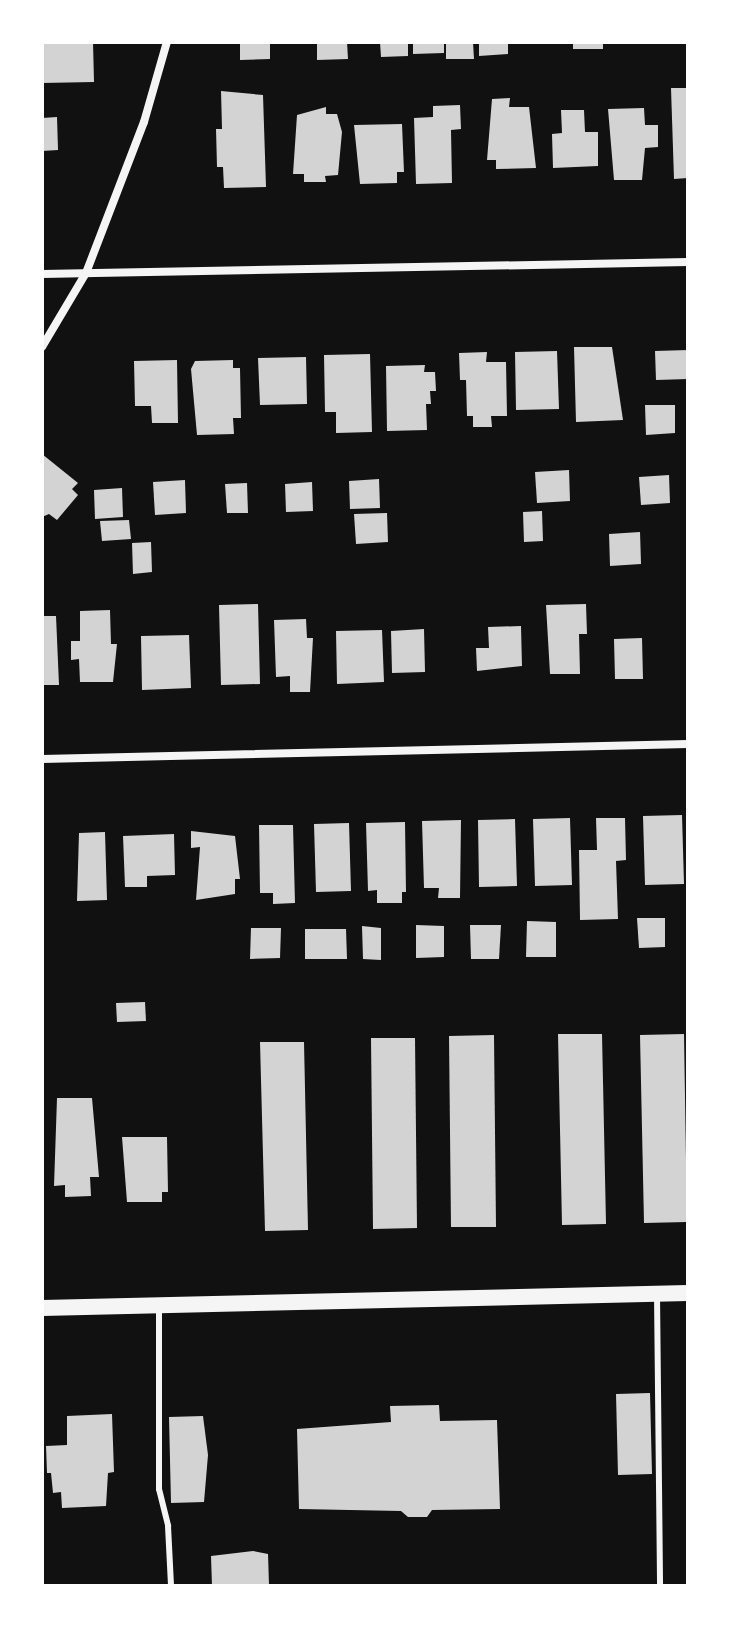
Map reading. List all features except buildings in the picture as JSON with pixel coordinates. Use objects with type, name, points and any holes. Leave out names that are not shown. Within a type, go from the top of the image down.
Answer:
[{"type":"main road","points":[[42,1308],[688,1293]]},
{"type":"street","points":[[42,347],[86,273],[144,122],[167,42]]},
{"type":"street","points":[[42,274],[688,262]]},
{"type":"street","points":[[42,759],[688,744]]},
{"type":"lane","points":[[657,1294],[660,1586]]},
{"type":"lane","points":[[159,1305],[159,1489],[168,1526],[171,1586]]}]
